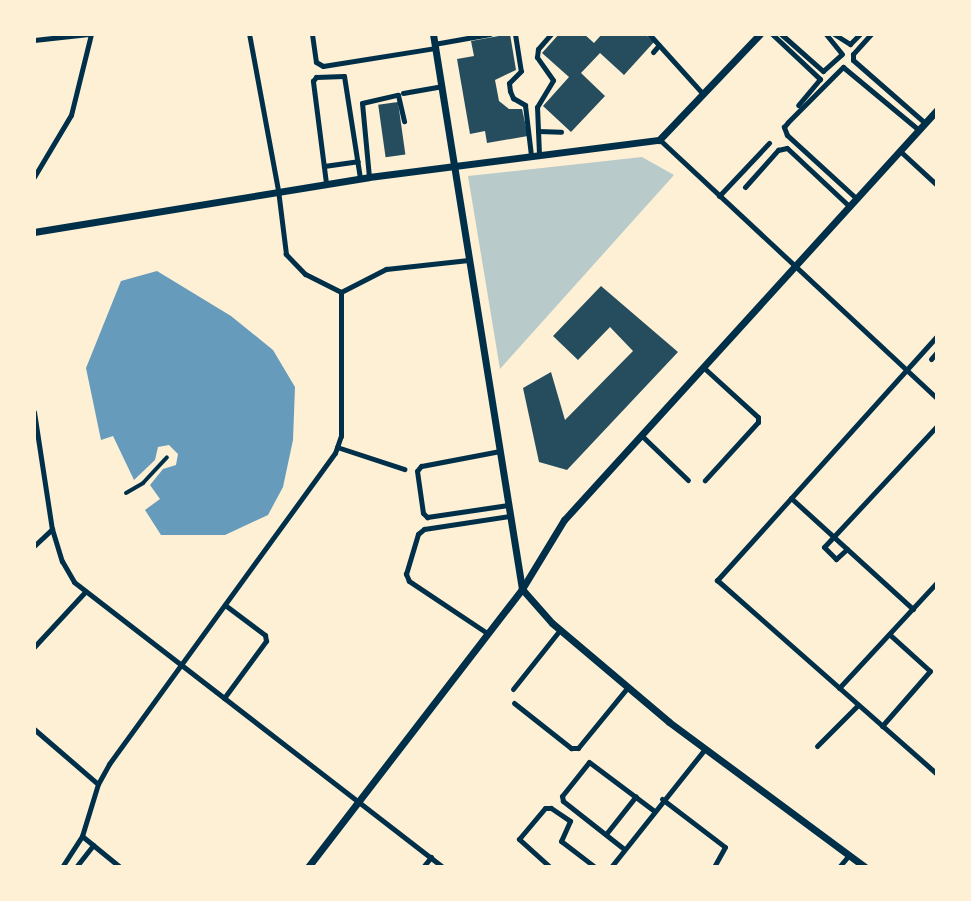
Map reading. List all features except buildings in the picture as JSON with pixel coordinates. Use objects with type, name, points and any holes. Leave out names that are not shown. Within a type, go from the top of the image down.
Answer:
[{"type":"street","points":[[34,40],[90,34],[71,115],[34,177]]},
{"type":"street","points":[[249,34],[278,190],[286,254],[305,274],[341,292]]},
{"type":"street","points":[[312,34],[316,62],[323,66],[490,34]]},
{"type":"street","points":[[433,34],[522,589],[560,630],[628,687],[705,749],[865,867]]},
{"type":"street","points":[[515,34],[521,71],[509,83],[510,91],[513,98],[525,105],[535,155]]},
{"type":"street","points":[[535,155],[537,107],[553,80],[537,57],[538,49],[551,34]]},
{"type":"street","points":[[649,34],[703,94]]},
{"type":"street","points":[[34,232],[364,177],[659,140],[760,34]]},
{"type":"street","points":[[772,34],[820,79],[798,105]]},
{"type":"street","points":[[781,34],[823,71],[842,54],[826,34]]},
{"type":"street","points":[[834,34],[850,44],[860,34]]},
{"type":"street","points":[[871,34],[853,54],[853,60],[925,123]]},
{"type":"street","points":[[653,52],[659,45]]},
{"type":"street","points":[[857,199],[787,135],[784,127],[788,122],[843,67],[919,130]]},
{"type":"street","points":[[326,183],[313,81],[316,77],[344,76],[358,161],[364,177]]},
{"type":"street","points":[[403,93],[441,86]]},
{"type":"street","points":[[364,177],[362,103],[398,95],[404,121]]},
{"type":"street","points":[[308,867],[356,800],[522,589],[564,520],[937,110]]},
{"type":"street","points":[[538,131],[561,132]]},
{"type":"street","points":[[659,140],[937,398]]},
{"type":"street","points":[[719,196],[769,143]]},
{"type":"street","points":[[745,187],[778,150],[787,148],[850,207]]},
{"type":"street","points":[[900,151],[937,185]]},
{"type":"street","points":[[324,166],[358,161]]},
{"type":"street","points":[[341,292],[386,269],[469,260]]},
{"type":"street","points":[[62,867],[82,836],[98,784],[180,664],[337,447],[341,436],[341,292]]},
{"type":"street","points":[[937,336],[717,580],[937,774]]},
{"type":"street","points":[[931,359],[937,352]]},
{"type":"street","points":[[703,367],[758,417],[758,422],[705,480]]},
{"type":"street","points":[[34,412],[52,529],[67,573],[85,592],[443,867]]},
{"type":"street","points":[[847,549],[838,559],[824,547],[937,426]]},
{"type":"street","points":[[641,435],[688,480]]},
{"type":"street","points":[[337,447],[404,469]]},
{"type":"street","points":[[500,451],[421,466],[417,471],[423,513],[427,517],[508,505]]},
{"type":"street","points":[[126,493],[143,483],[167,457]]},
{"type":"street","points":[[791,498],[913,609]]},
{"type":"street","points":[[487,633],[409,581],[406,574],[418,534],[424,529],[510,516]]},
{"type":"street","points":[[34,546],[52,529]]},
{"type":"street","points":[[839,688],[937,582]]},
{"type":"street","points":[[34,647],[85,592]]},
{"type":"street","points":[[224,698],[266,641],[265,635],[225,605]]},
{"type":"street","points":[[513,689],[560,630]]},
{"type":"street","points":[[882,726],[930,671],[889,634]]},
{"type":"street","points":[[514,703],[571,748],[578,748],[628,687]]},
{"type":"street","points":[[817,746],[858,705]]},
{"type":"street","points":[[34,729],[98,784]]},
{"type":"street","points":[[611,867],[653,810],[705,749]]},
{"type":"street","points":[[624,849],[563,801],[562,796],[589,762],[653,810]]},
{"type":"street","points":[[606,834],[636,796]]},
{"type":"street","points":[[662,799],[725,847],[714,867]]},
{"type":"street","points":[[550,867],[519,839],[545,808],[570,821],[561,841],[591,866]]},
{"type":"street","points":[[82,836],[120,867]]},
{"type":"street","points":[[76,867],[93,845]]},
{"type":"street","points":[[839,867],[849,855]]},
{"type":"street","points":[[423,867],[431,857]]},
{"type":"shaded area","points":[[642,157],[674,175],[500,369],[468,176]]},
{"type":"water","points":[[157,271],[231,316],[273,350],[295,387],[293,440],[283,487],[268,515],[225,535],[161,535],[145,510],[160,499],[150,485],[163,469],[176,465],[178,454],[169,445],[158,447],[155,460],[134,480],[113,436],[101,440],[86,368],[121,281]]}]
